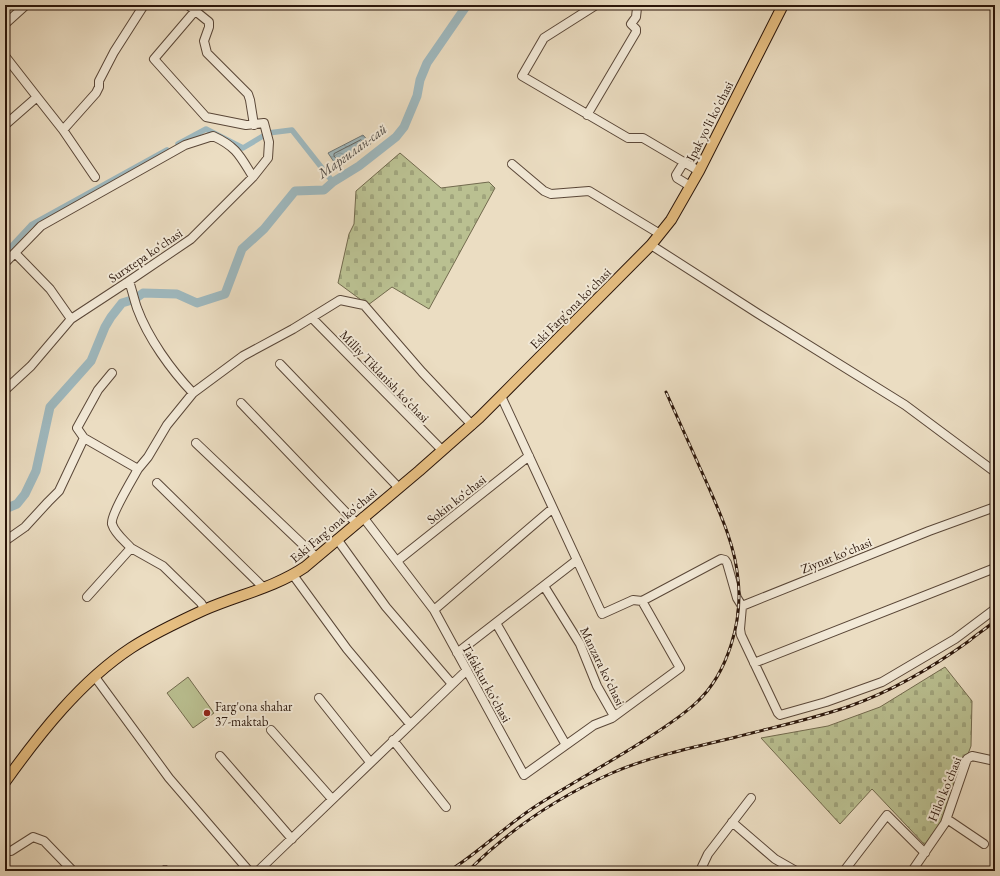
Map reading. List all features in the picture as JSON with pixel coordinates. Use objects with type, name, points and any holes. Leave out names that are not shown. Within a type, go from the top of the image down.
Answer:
[{"type":"main road","name":"Ipak yo'li ko'chasi","points":[[651,245],[671,220],[699,171],[783,5]]},
{"type":"main road","name":"Eski Farg'ona ko'chasi","points":[[5,782],[36,740],[52,722],[95,677],[119,656],[142,641],[205,610],[264,588],[293,575],[316,557],[472,425],[651,245]]},
{"type":"street","points":[[5,24],[26,5]]},
{"type":"street","points":[[63,130],[96,93],[99,87],[99,81],[114,52],[144,5]]},
{"type":"street","points":[[188,5],[209,22],[209,27],[204,41],[207,53],[248,94],[254,125],[231,122],[206,116],[154,59],[195,11]]},
{"type":"street","points":[[596,5],[544,38],[522,76],[628,138],[644,138],[699,171]]},
{"type":"street","points":[[587,115],[636,32],[636,29],[631,24],[636,17],[637,8],[640,5]]},
{"type":"street","points":[[5,56],[63,130],[95,177]]},
{"type":"street","points":[[5,125],[37,97]]},
{"type":"street","name":"Surxtepa koʻchasi","points":[[5,390],[31,366],[71,319],[191,239],[253,177],[268,158],[269,139],[265,127],[254,125]]},
{"type":"street","points":[[5,263],[41,226],[185,145],[213,136],[227,142],[237,151],[253,177]]},
{"type":"street","points":[[684,162],[676,175],[677,178],[690,186]]},
{"type":"street","points":[[512,164],[544,191],[551,194],[589,191],[660,234]]},
{"type":"street","points":[[651,245],[905,405],[995,472]]},
{"type":"street","points":[[15,253],[50,289],[71,319]]},
{"type":"street","points":[[129,281],[143,322],[178,377],[193,393]]},
{"type":"street","points":[[205,610],[201,603],[162,566],[131,548],[116,531],[111,522],[114,513],[138,469],[148,457],[167,425],[193,393],[242,356],[293,330],[340,300],[364,305],[422,372],[472,425]]},
{"type":"street","name":"Milliy Tiklanish koʻchasi","points":[[312,318],[442,450]]},
{"type":"street","points":[[280,364],[399,488]]},
{"type":"street","points":[[112,373],[98,390],[77,428],[84,438],[138,469]]},
{"type":"street","points":[[502,396],[602,614],[633,600],[642,601],[721,559],[725,560],[737,598],[742,606],[740,632],[778,713],[782,715],[826,702],[882,682],[955,639],[995,609]]},
{"type":"street","name":"Tafakkur koʻchasi","points":[[241,403],[359,520],[397,561],[434,610],[524,775],[594,725],[614,716]]},
{"type":"street","points":[[5,541],[25,527],[60,491],[84,438]]},
{"type":"street","points":[[196,443],[316,557]]},
{"type":"street","name":"Sokin koʻchasi","points":[[397,561],[529,456]]},
{"type":"street","points":[[157,483],[264,588]]},
{"type":"street","name":"Ziynat koʻchasi","points":[[742,606],[929,531],[995,507]]},
{"type":"street","points":[[434,610],[553,508]]},
{"type":"street","points":[[337,539],[386,607],[452,684]]},
{"type":"street","points":[[87,596],[131,548]]},
{"type":"street","points":[[457,653],[577,560]]},
{"type":"street","points":[[754,663],[995,568]]},
{"type":"street","points":[[293,575],[347,649],[410,724]]},
{"type":"street","name":"Manzara koʻchasi","points":[[544,586],[580,644],[597,686],[614,716]]},
{"type":"street","points":[[614,716],[680,668],[642,601]]},
{"type":"street","points":[[496,623],[566,745]]},
{"type":"street","points":[[258,871],[467,670]]},
{"type":"street","points":[[95,677],[169,778],[249,871]]},
{"type":"street","points":[[319,698],[370,762]]},
{"type":"street","points":[[271,730],[332,799]]},
{"type":"street","points":[[393,740],[446,807]]},
{"type":"street","points":[[220,756],[292,839]]},
{"type":"street","name":"Hilol koʻchasi","points":[[912,871],[947,819],[967,759],[972,756],[995,761]]},
{"type":"street","points":[[700,871],[708,854],[751,798]]},
{"type":"street","points":[[844,871],[887,815],[925,853]]},
{"type":"street","points":[[947,819],[984,844]]},
{"type":"street","points":[[732,822],[775,859],[796,871]]},
{"type":"street","points":[[5,851],[11,851],[33,837],[44,841],[72,871]]},
{"type":"green space","points":[[400,153],[441,188],[489,182],[495,188],[429,309],[392,287],[368,305],[338,283],[349,234],[354,224],[356,191]]},
{"type":"green space","points":[[945,667],[972,701],[971,746],[944,818],[925,845],[872,789],[840,824],[761,738],[828,726],[880,707]]},
{"type":"green space","points":[[188,677],[214,713],[193,728],[167,693]]},
{"type":"water","points":[[363,135],[371,144],[338,168],[328,153]]},
{"type":"waterway","name":"Маргилан-сай","points":[[5,509],[17,504],[25,494],[36,471],[50,407],[91,361],[105,327],[122,303],[135,299],[143,293],[177,294],[197,303],[225,294],[242,249],[264,229],[295,191],[324,190],[333,182],[359,166],[396,137],[404,127],[417,96],[420,80],[427,63],[467,5]]},
{"type":"waterway","points":[[178,144],[206,129],[243,148],[268,133],[292,130],[333,182]]},
{"type":"waterway","points":[[5,253],[31,225],[167,150]]},
{"type":"railway","points":[[449,871],[527,812],[640,743],[684,713],[708,690],[725,661],[731,645],[738,611],[738,579],[734,553],[721,515],[666,392]]},
{"type":"railway","points":[[468,871],[500,842],[536,815],[554,803],[593,782],[627,767],[658,757],[808,719],[866,700],[897,686],[927,669],[955,651],[995,621]]},
{"type":"place","name":"Farg'ona shahar 37-maktab","points":[[207,713]]}]
